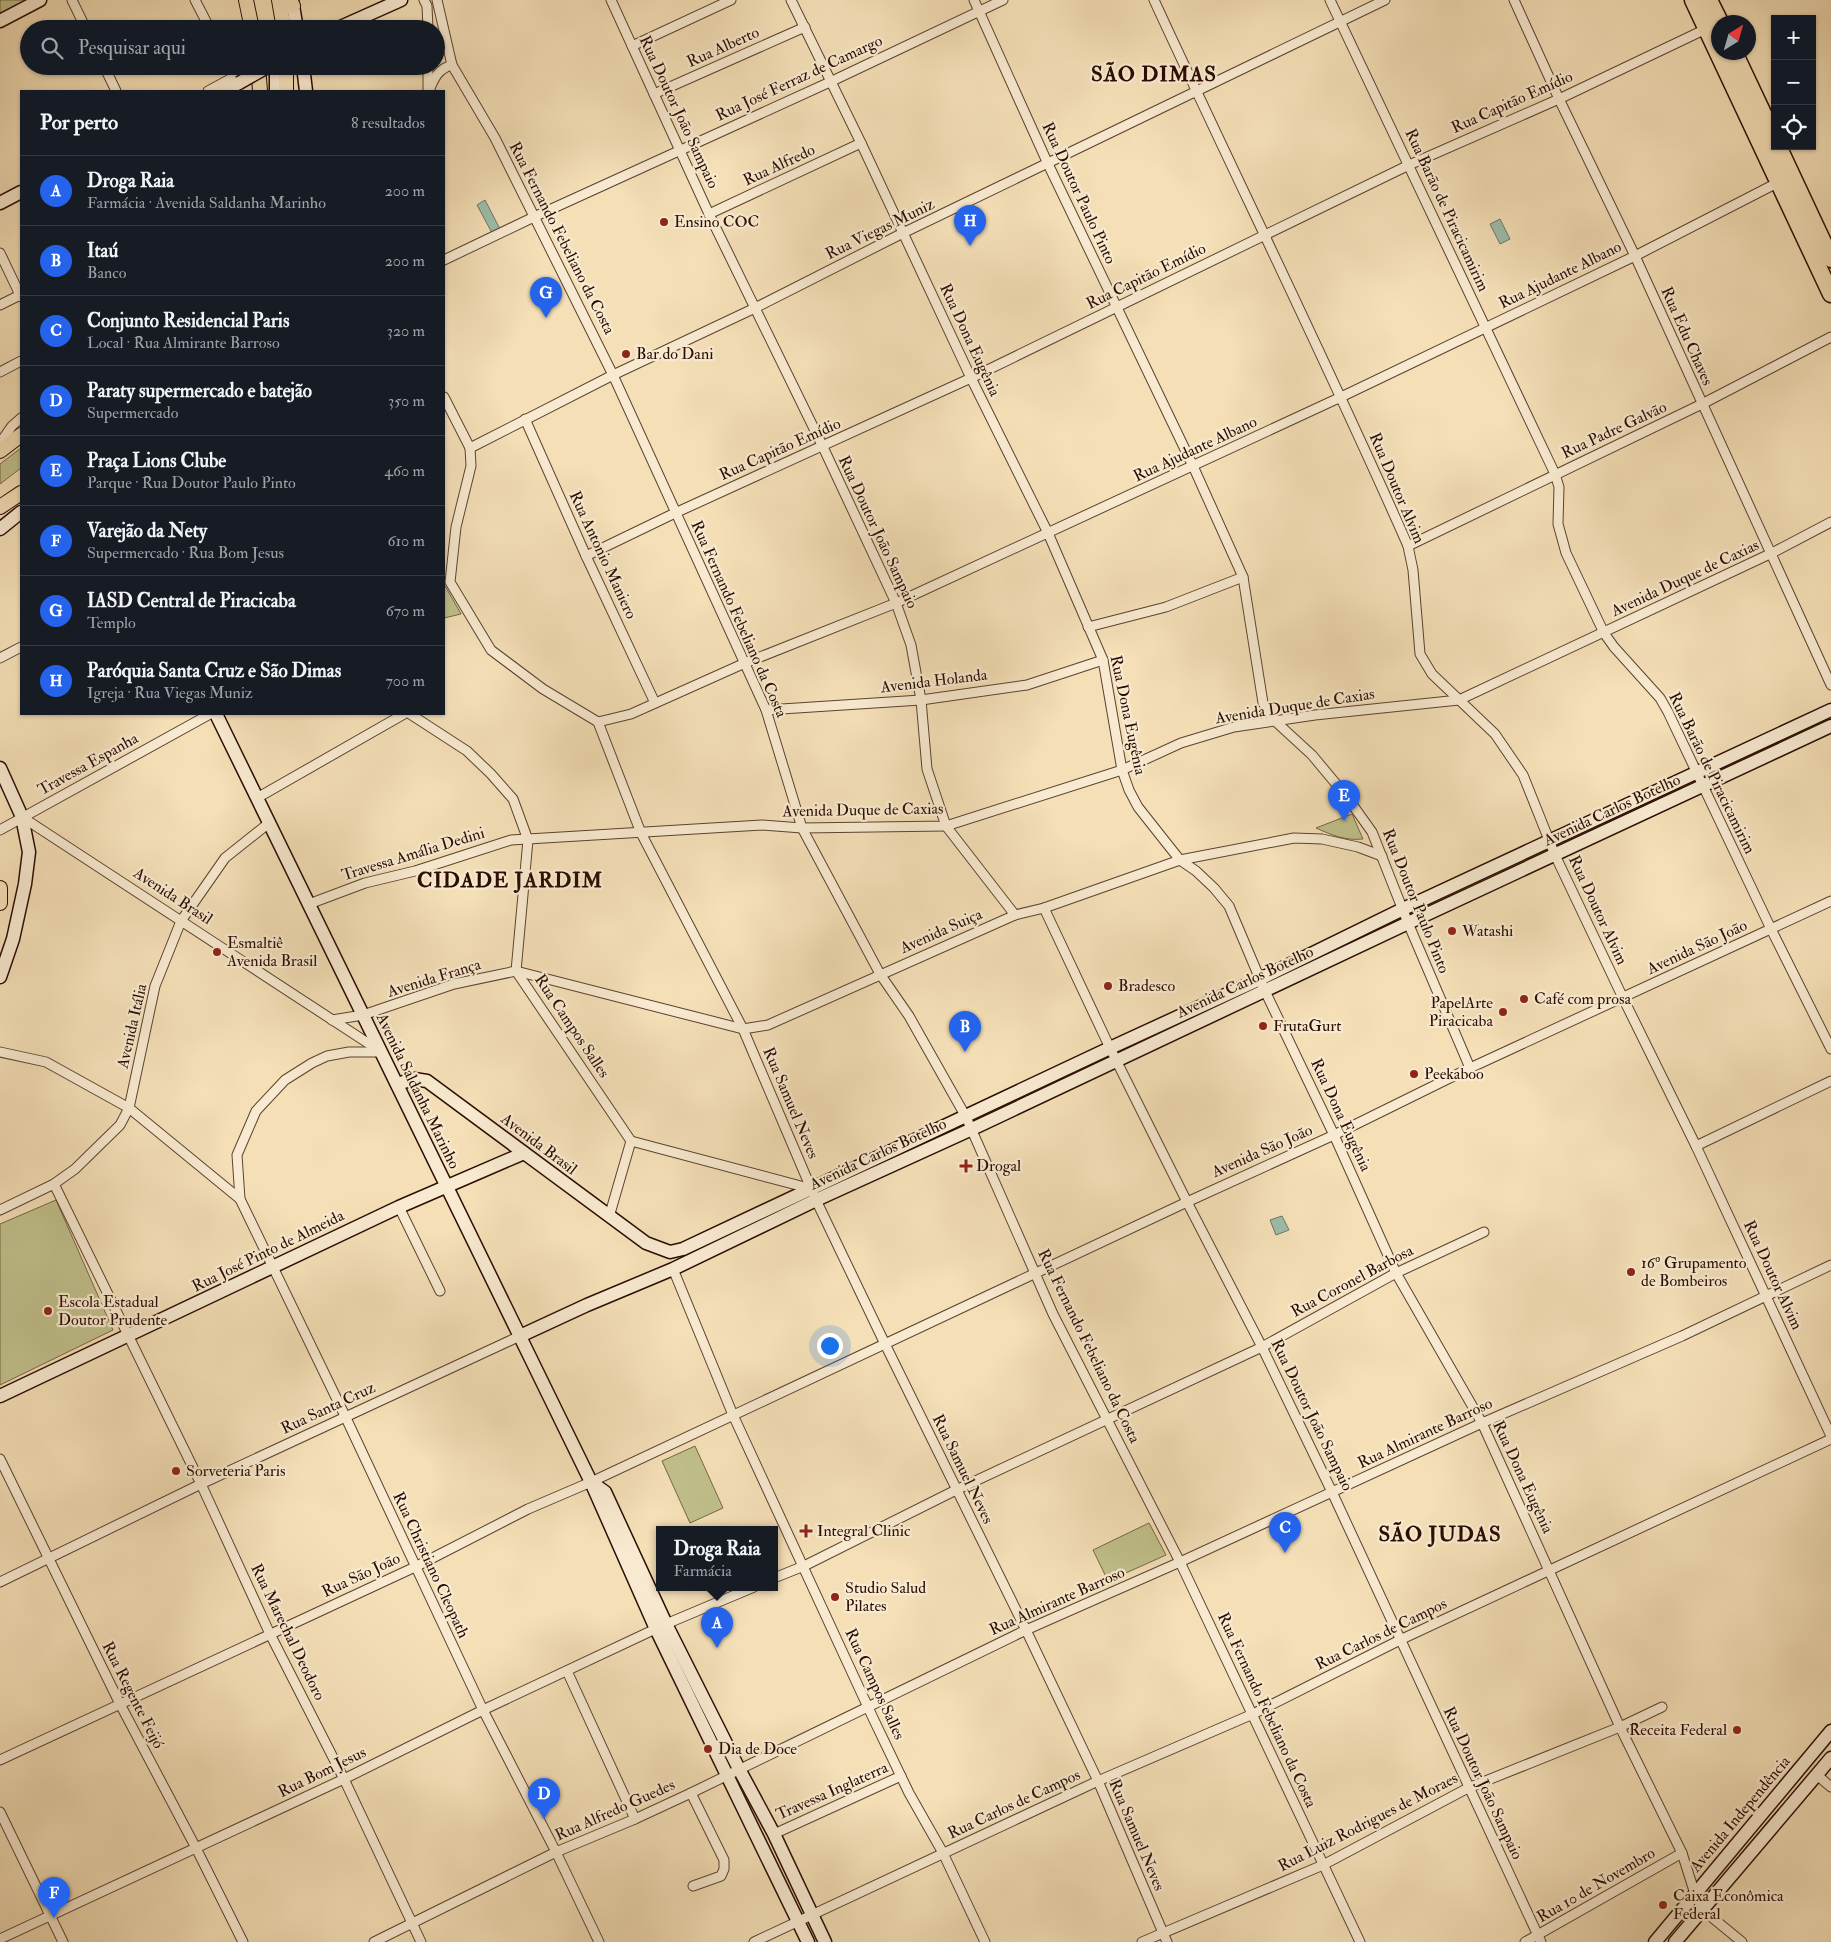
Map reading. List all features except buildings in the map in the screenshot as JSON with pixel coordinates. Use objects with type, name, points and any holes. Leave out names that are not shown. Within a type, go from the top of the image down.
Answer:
[{"type":"highway","points":[[1693,0],[1711,20]]},
{"type":"highway","points":[[1709,0],[1713,15]]},
{"type":"highway","points":[[1731,60],[1785,178],[1831,294]]},
{"type":"highway","points":[[1738,60],[1771,131]]},
{"type":"highway","points":[[1779,150],[1785,178],[1831,259]]},
{"type":"main road","points":[[0,21],[40,0]]},
{"type":"main road","points":[[246,0],[250,20]]},
{"type":"main road","points":[[279,0],[282,20]]},
{"type":"main road","points":[[355,20],[401,0]]},
{"type":"main road","points":[[291,2],[295,20]]},
{"type":"main road","points":[[225,90],[236,81],[249,75]]},
{"type":"main road","points":[[259,75],[260,90]]},
{"type":"main road","points":[[276,75],[276,90]]},
{"type":"main road","points":[[286,75],[286,90]]},
{"type":"main road","points":[[304,75],[306,90]]},
{"type":"main road","points":[[0,202],[20,192]]},
{"type":"main road","points":[[0,451],[20,435]]},
{"type":"main road","points":[[0,507],[20,494]]},
{"type":"main road","points":[[0,529],[20,513]]},
{"type":"main road","name":"Avenida Carlos Botelho","points":[[690,1247],[972,1129],[1117,1061],[1403,909],[1831,710]]},
{"type":"main road","name":"Avenida Saldanha Marinho","points":[[216,715],[661,1626],[726,1775],[808,1942]]},
{"type":"main road","name":"Avenida Carlos Botelho","points":[[673,1269],[966,1117],[1110,1048],[1408,923],[1831,726]]},
{"type":"main road","points":[[0,768],[22,818],[29,852],[25,884],[13,939],[0,977]]},
{"type":"main road","points":[[0,888],[0,903]]},
{"type":"main road","name":"Avenida Brasil","points":[[397,1084],[414,1079],[427,1080],[646,1243],[670,1252],[690,1247]]},
{"type":"main road","name":"Rua José Pinto de Almeida","points":[[0,1396],[399,1206],[524,1153]]},
{"type":"main road","points":[[673,1269],[690,1247]]},
{"type":"main road","points":[[658,1248],[663,1258],[659,1274]]},
{"type":"main road","name":"Rua Santa Cruz","points":[[520,1336],[587,1305],[673,1269]]},
{"type":"main road","name":"Avenida Saldanha Marinho","points":[[661,1626],[774,1834],[825,1942]]},
{"type":"main road","name":"Avenida Independência","points":[[1656,1942],[1831,1731]]},
{"type":"main road","name":"Avenida Independência","points":[[1675,1942],[1831,1758]]},
{"type":"street","points":[[72,0],[82,20]]},
{"type":"street","points":[[195,0],[205,20]]},
{"type":"street","points":[[424,0],[427,6],[428,20]]},
{"type":"street","points":[[437,0],[442,20]]},
{"type":"street","name":"Rua Doutor João Sampaio","points":[[611,0],[679,149],[896,603],[911,645],[921,700],[927,769],[946,826],[1015,915]]},
{"type":"street","points":[[632,46],[731,0]]},
{"type":"street","name":"Rua Dona Eugênia","points":[[790,0],[862,143],[971,378],[1048,533],[1102,660],[1122,770],[1129,790],[1138,807],[1180,860],[1196,870],[1229,906],[1263,985],[1334,1135],[1396,1273],[1482,1423],[1620,1727],[1682,1853],[1695,1894],[1703,1910],[1742,1942]]},
{"type":"street","name":"Rua Doutor Paulo Pinto","points":[[974,0],[1048,164],[1193,466],[1243,577],[1263,703],[1275,722],[1312,755],[1347,797],[1372,832],[1408,923],[1470,1068]]},
{"type":"street","name":"Rua José Ferraz de Camargo","points":[[445,260],[679,149],[830,82],[1003,0]]},
{"type":"street","name":"Rua Doutor Alvim","points":[[1154,0],[1263,236],[1341,397],[1408,546],[1413,570],[1420,654],[1432,674],[1496,734],[1523,775],[1555,855],[1768,1297],[1831,1438]]},
{"type":"street","name":"Rua Barão de Piracicamirim","points":[[1330,0],[1555,474],[1559,488],[1558,524],[1566,553],[1604,633],[1614,647],[1660,698],[1668,712],[1771,929],[1831,1049]]},
{"type":"street","name":"Rua Viegas Muniz","points":[[470,448],[613,375],[755,308],[903,233],[1385,0]]},
{"type":"street","name":"Rua Edu Chaves","points":[[1514,0],[1559,99],[1635,256],[1831,685]]},
{"type":"street","name":"Rua Alberto","points":[[654,94],[805,27]]},
{"type":"street","name":"Rua Capitão Emídio","points":[[586,556],[675,512],[823,447],[971,378],[1409,165],[1559,99],[1711,27]]},
{"type":"street","points":[[445,34],[452,64],[445,67]]},
{"type":"street","name":"Rua Fernando Febeliano da Costa","points":[[452,64],[495,138],[536,216],[613,375],[766,710],[802,828],[880,974],[909,1016],[966,1117],[1053,1314],[1180,1562],[1360,1942]]},
{"type":"street","points":[[108,75],[116,90]]},
{"type":"street","points":[[233,75],[236,81]]},
{"type":"street","points":[[211,90],[236,81],[243,75]]},
{"type":"street","points":[[428,75],[428,90]]},
{"type":"street","points":[[428,90],[436,75]]},
{"type":"street","name":"Rua Alfredo","points":[[710,214],[862,143]]},
{"type":"street","name":"Rua Ajudante Albano","points":[[598,722],[631,714],[745,664],[896,603],[1341,397],[1635,256],[1785,178]]},
{"type":"street","points":[[0,253],[20,294]]},
{"type":"street","points":[[0,305],[20,296]]},
{"type":"street","name":"Rua Padre Galvão","points":[[1408,546],[1702,404],[1831,337]]},
{"type":"street","points":[[0,372],[20,362]]},
{"type":"street","points":[[445,399],[470,448],[471,466],[456,527],[447,580],[491,650],[543,689],[598,722]]},
{"type":"street","points":[[0,443],[12,426],[20,419]]},
{"type":"street","name":"Rua Antonio Maniero","points":[[525,419],[654,703]]},
{"type":"street","name":"Avenida Duque de Caxias","points":[[528,840],[754,825],[802,828],[946,826],[1122,770],[1181,743],[1234,727],[1356,710],[1460,700],[1772,553],[1831,522]]},
{"type":"street","points":[[1088,627],[1166,607],[1243,577]]},
{"type":"street","points":[[0,658],[20,648]]},
{"type":"street","name":"Avenida Holanda","points":[[766,710],[921,700],[1027,685],[1102,660]]},
{"type":"street","name":"Travessa Espanha","points":[[4,828],[208,715]]},
{"type":"street","points":[[257,798],[402,715]]},
{"type":"street","name":"Rua Campos Salles","points":[[412,715],[467,752],[513,798],[528,840],[516,971],[631,1141]]},
{"type":"street","name":"Rua Samuel Neves","points":[[598,722],[640,833],[743,1029],[814,1195],[1098,1781],[1165,1938]]},
{"type":"street","name":"Avenida Brasil","points":[[22,818],[381,1052]]},
{"type":"street","name":"Avenida Itália","points":[[0,1210],[54,1184],[75,1169],[120,1125],[129,1108],[155,986],[181,921],[225,858],[269,823]]},
{"type":"street","name":"Avenida Suiça","points":[[516,971],[743,1029],[768,1025],[1015,915],[1044,908],[1180,860],[1294,838],[1322,839],[1358,846],[1382,856]]},
{"type":"street","name":"Travessa Amália Dedini","points":[[309,904],[365,883],[415,871],[471,851],[511,840],[528,840]]},
{"type":"street","name":"Avenida São João","points":[[733,1415],[1334,1135],[1470,1068],[1831,901]]},
{"type":"street","name":"Rua Doutor João Sampaio","points":[[1044,908],[1110,1048],[1262,1346],[1402,1639],[1468,1788],[1540,1939]]},
{"type":"street","name":"Avenida França","points":[[332,1020],[363,1016],[454,984],[516,971]]},
{"type":"street","points":[[0,1052],[46,1062],[129,1108],[240,1199]]},
{"type":"street","points":[[240,1199],[237,1155],[256,1111],[279,1086],[312,1063],[327,1056],[349,1052],[381,1052]]},
{"type":"street","points":[[1696,1146],[1831,1080]]},
{"type":"street","points":[[609,1217],[631,1141],[814,1195]]},
{"type":"street","name":"Rua Marechal Deodoro","points":[[54,1184],[201,1484],[270,1634],[344,1779],[421,1942]]},
{"type":"street","name":"Rua Christiano Cleopath","points":[[240,1199],[346,1418],[482,1710],[556,1852],[599,1942]]},
{"type":"street","points":[[399,1206],[440,1291]]},
{"type":"street","name":"Rua Coronel Barbosa","points":[[778,1576],[804,1566],[956,1490],[1262,1346],[1396,1273],[1484,1232]]},
{"type":"street","name":"Rua Almirante Barroso","points":[[870,1707],[1026,1630],[1180,1562],[1482,1423],[1682,1336],[1768,1297],[1831,1265]]},
{"type":"street","name":"Rua Campos Salles","points":[[673,1269],[733,1415],[902,1776],[943,1853],[985,1942]]},
{"type":"street","name":"Rua Santa Cruz","points":[[0,1582],[201,1484],[520,1336]]},
{"type":"street","name":"Rua São João","points":[[0,1760],[415,1567],[528,1509],[591,1482],[733,1415]]},
{"type":"street","name":"Rua Carlos de Campos","points":[[754,1942],[1098,1781],[1253,1714],[1402,1639],[1831,1438]]},
{"type":"street","name":"Rua Regente Feijó","points":[[0,1459],[120,1704],[243,1942]]},
{"type":"street","points":[[661,1626],[744,1591]]},
{"type":"street","name":"Rua Bom Jesus","points":[[0,1939],[344,1779],[482,1710],[661,1626]]},
{"type":"street","points":[[567,1671],[635,1820]]},
{"type":"street","name":"Rua Alfredo Guedes","points":[[374,1942],[556,1852],[635,1820],[870,1707]]},
{"type":"street","name":"Rua Luiz Rodrigues de Moraes","points":[[1142,1942],[1165,1938],[1322,1865],[1468,1788],[1620,1727],[1662,1707]]},
{"type":"street","points":[[1817,1775],[1831,1787]]},
{"type":"street","name":"Travessa Inglaterra","points":[[774,1834],[902,1776]]},
{"type":"street","points":[[691,1793],[724,1860],[724,1869],[720,1876],[693,1886]]},
{"type":"street","points":[[0,1812],[49,1917],[63,1942]]},
{"type":"street","name":"Rua 10 de Novembro","points":[[1525,1942],[1540,1939],[1682,1853]]},
{"type":"green space","points":[[0,0],[28,0],[0,13]]},
{"type":"green space","points":[[20,449],[20,469],[0,484],[0,464]]},
{"type":"green space","points":[[445,586],[461,614],[445,618]]},
{"type":"green space","points":[[1352,814],[1363,839],[1344,838],[1316,828]]},
{"type":"green space","points":[[56,1200],[113,1330],[0,1385],[0,1224]]},
{"type":"green space","points":[[695,1446],[723,1508],[690,1523],[662,1461]]},
{"type":"green space","points":[[1149,1523],[1166,1555],[1108,1581],[1093,1550]]},
{"type":"shaded area","points":[[485,200],[500,229],[492,233],[477,205]]},
{"type":"shaded area","points":[[1500,219],[1510,239],[1500,244],[1490,224]]},
{"type":"shaded area","points":[[1282,1216],[1289,1230],[1276,1235],[1270,1220]]},
{"type":"place","name":"Ensino COC","points":[[664,222]]},
{"type":"place","name":"Paróquia Santa Cruz e São Dimas","points":[[970,246]]},
{"type":"place","name":"IASD Central de Piracicaba","points":[[546,318]]},
{"type":"place","name":"Bar do Dani","points":[[626,354]]},
{"type":"place","name":"Praça Lions Clube","points":[[1344,821]]},
{"type":"place","name":"Watashi","points":[[1452,931]]},
{"type":"place","name":"Esmaltiê Avenida Brasil","points":[[217,952]]},
{"type":"place","name":"Bradesco","points":[[1108,986]]},
{"type":"place","name":"Café com prosa","points":[[1524,999]]},
{"type":"place","name":"PapelArte Piracicaba","points":[[1503,1012]]},
{"type":"place","name":"FrutaGurt","points":[[1263,1026]]},
{"type":"place","name":"Itaú","points":[[965,1052]]},
{"type":"place","name":"Peekaboo","points":[[1414,1074]]},
{"type":"place","name":"Drogal","points":[[966,1166]]},
{"type":"place","name":"16º Grupamento de Bombeiros","points":[[1631,1272]]},
{"type":"place","name":"Escola Estadual Doutor Prudente","points":[[48,1311]]},
{"type":"place","name":"Sorveteria Paris","points":[[176,1471]]},
{"type":"place","name":"Integral Clinic","points":[[806,1531]]},
{"type":"place","name":"Conjunto Residencial Paris","points":[[1285,1553]]},
{"type":"place","name":"Studio Salud Pilates","points":[[835,1597]]},
{"type":"place","name":"Droga Raia","points":[[717,1648]]},
{"type":"place","name":"Receita Federal","points":[[1737,1730]]},
{"type":"place","name":"Dia de Doce","points":[[708,1749]]},
{"type":"place","name":"Paraty supermercado e batejão","points":[[544,1819]]},
{"type":"place","name":"Caixa Econômica Federal","points":[[1663,1905]]},
{"type":"place","name":"Varejão da Nety","points":[[54,1918]]},
{"type":"district","name":"SÃO DIMAS","points":[[1154,74]]},
{"type":"district","name":"CIDADE JARDIM","points":[[510,880]]},
{"type":"district","name":"SÃO JUDAS","points":[[1440,1534]]}]
